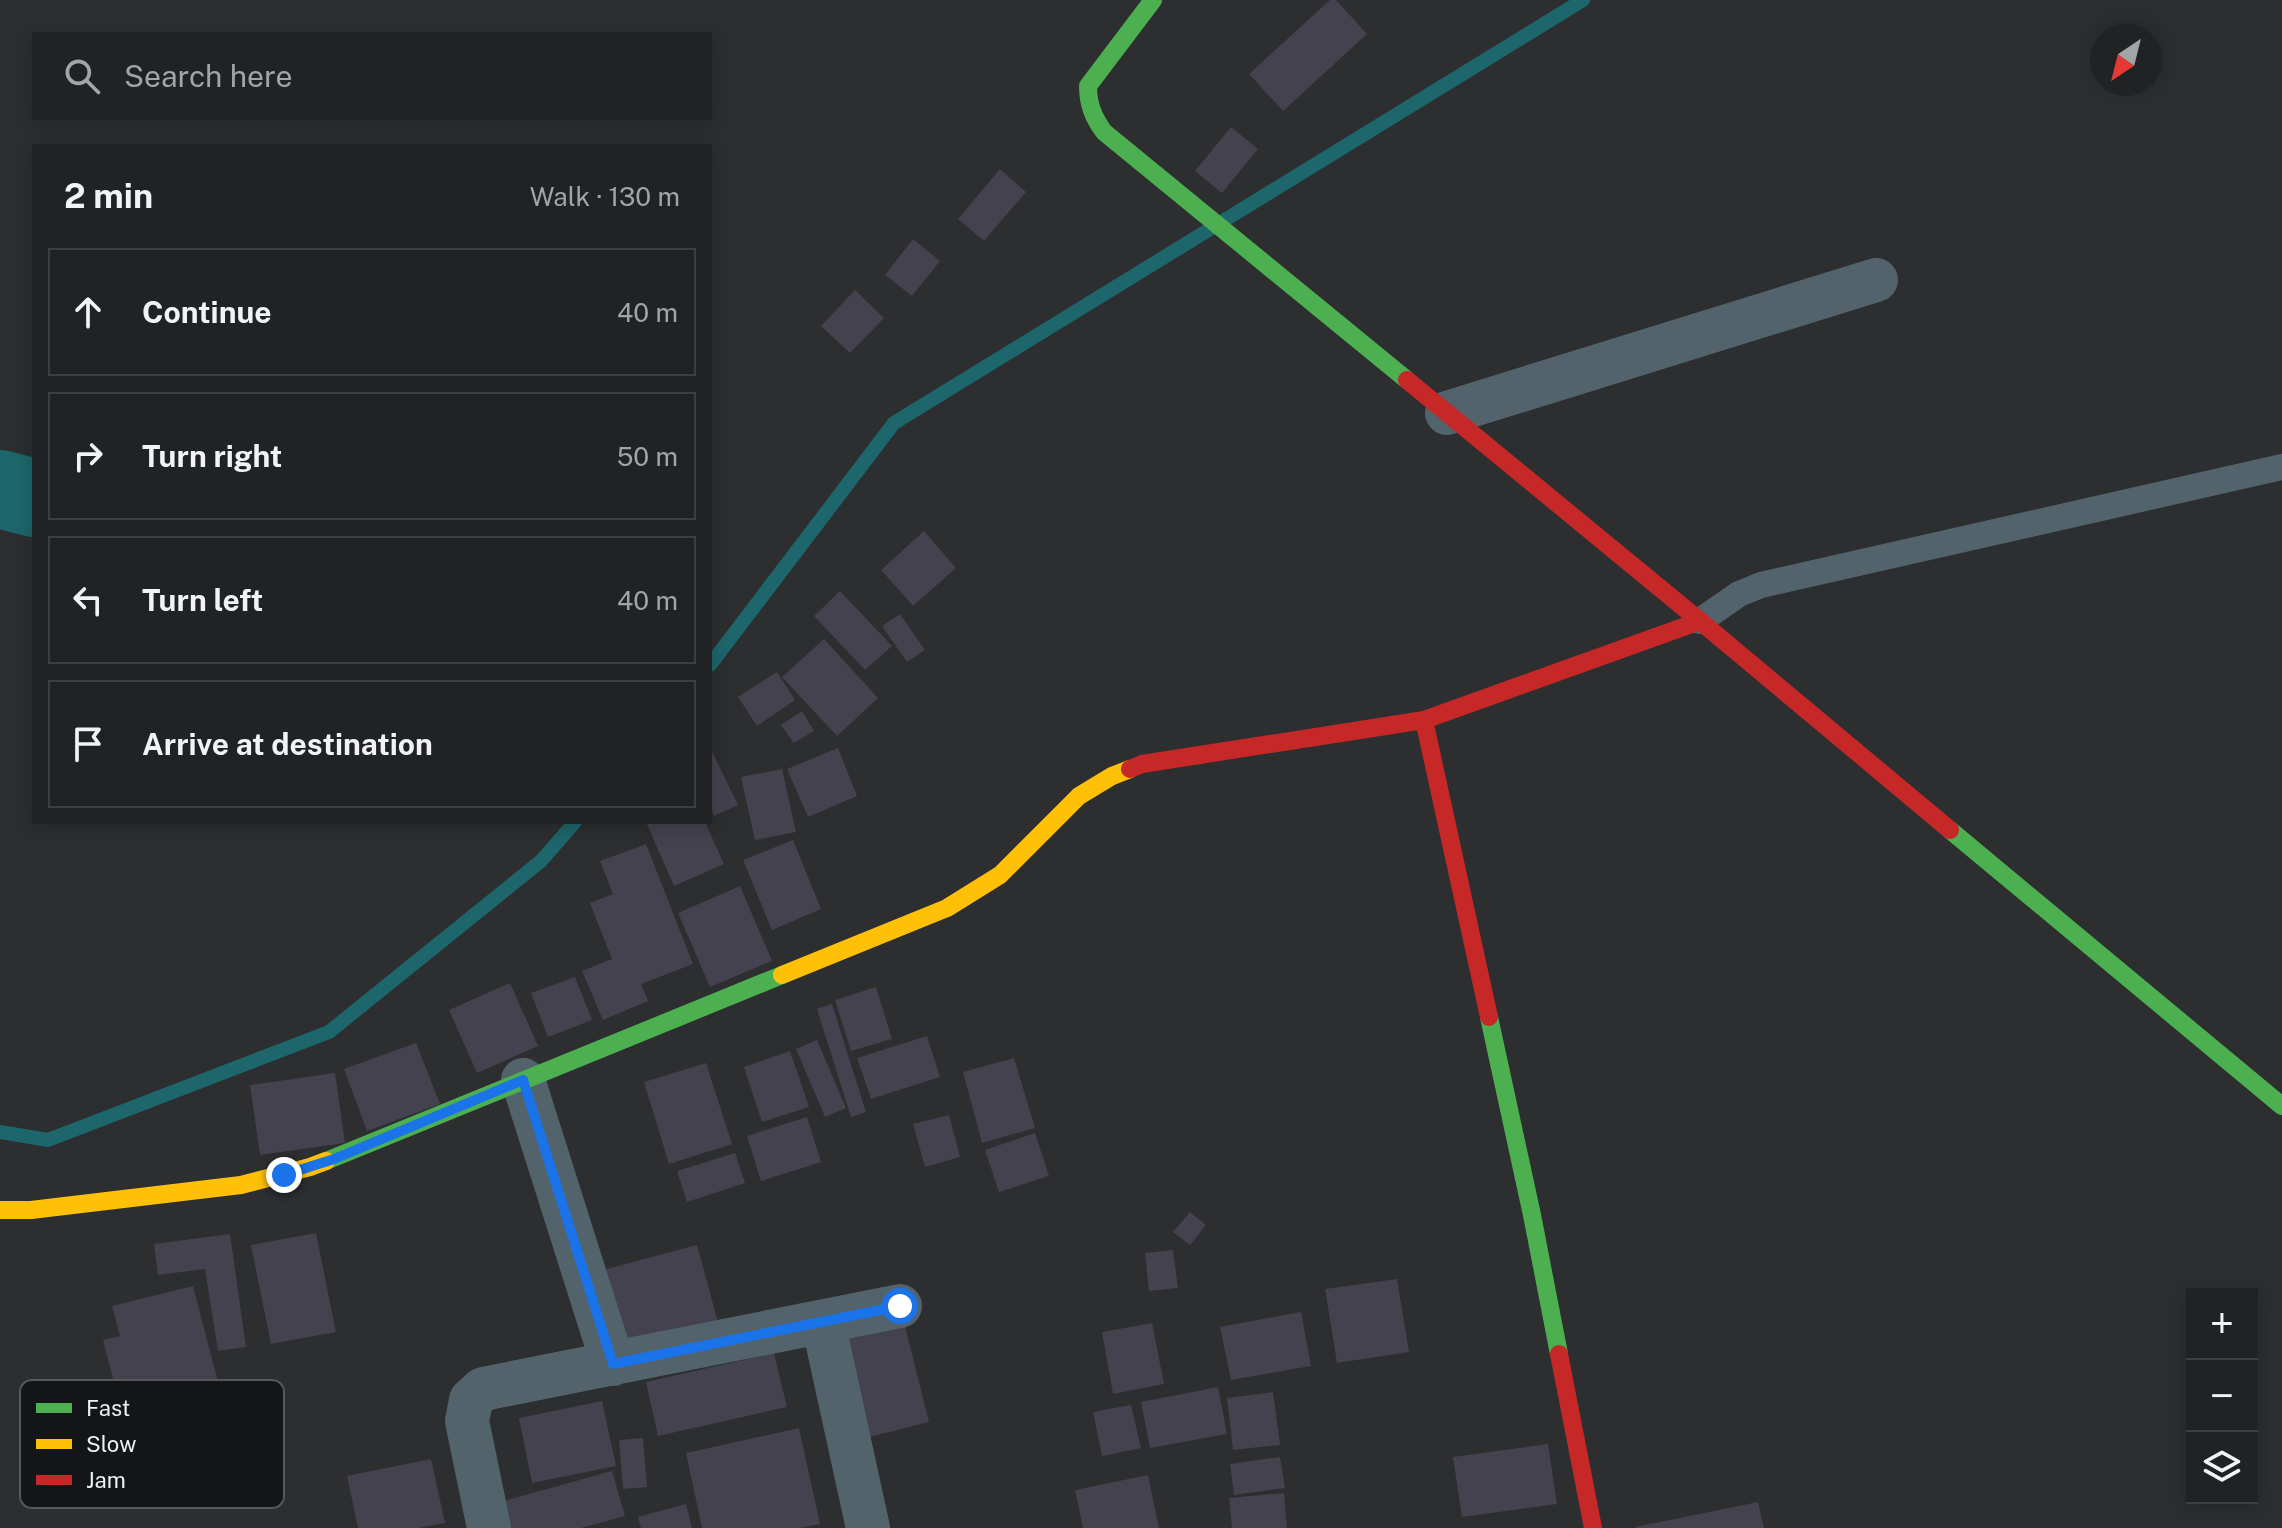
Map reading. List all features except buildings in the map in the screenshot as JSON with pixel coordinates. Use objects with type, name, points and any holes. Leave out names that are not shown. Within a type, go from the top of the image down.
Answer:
[{"type":"street","points":[[1153,0],[1088,86],[1087,104],[1104,132],[1700,621],[2282,1106]]},
{"type":"street","points":[[1447,413],[1876,280]]},
{"type":"street","points":[[0,1210],[31,1210],[241,1185],[334,1159],[947,908],[1000,875],[1079,796],[1112,776],[1142,764],[1424,720],[1700,621]]},
{"type":"street","points":[[1424,720],[1532,1215],[1593,1528]]},
{"type":"street","points":[[523,1080],[613,1364]]},
{"type":"street","points":[[489,1528],[467,1421],[471,1400],[483,1389],[900,1306]]},
{"type":"street","points":[[823,1322],[868,1528]]},
{"type":"lane","points":[[1700,621],[1739,594],[1761,585],[2282,467]]},
{"type":"waterway","points":[[712,662],[894,423],[1583,0]]},
{"type":"waterway","points":[[0,489],[32,497]]},
{"type":"waterway","points":[[0,1132],[48,1140],[329,1032],[541,861],[573,824]]},
{"type":"traffic: fast","points":[[1153,0],[1088,86],[1090,105],[1104,132],[1407,380]]},
{"type":"traffic: fast","points":[[1950,830],[2282,1106]]},
{"type":"traffic: fast","points":[[326,1161],[782,975]]},
{"type":"traffic: fast","points":[[1489,1017],[1559,1354]]},
{"type":"traffic: slow","points":[[782,975],[947,908],[1000,875],[1079,796],[1130,769]]},
{"type":"traffic: slow","points":[[0,1210],[31,1210],[241,1185],[326,1161]]},
{"type":"traffic: jam","points":[[1407,380],[1700,621]]},
{"type":"traffic: jam","points":[[1424,720],[1700,621],[1950,830]]},
{"type":"traffic: jam","points":[[1130,769],[1142,764],[1424,720],[1489,1017]]},
{"type":"traffic: jam","points":[[1559,1354],[1593,1528]]},
{"type":"route","points":[[284,1175],[334,1159],[523,1080],[613,1364],[900,1306]]}]
